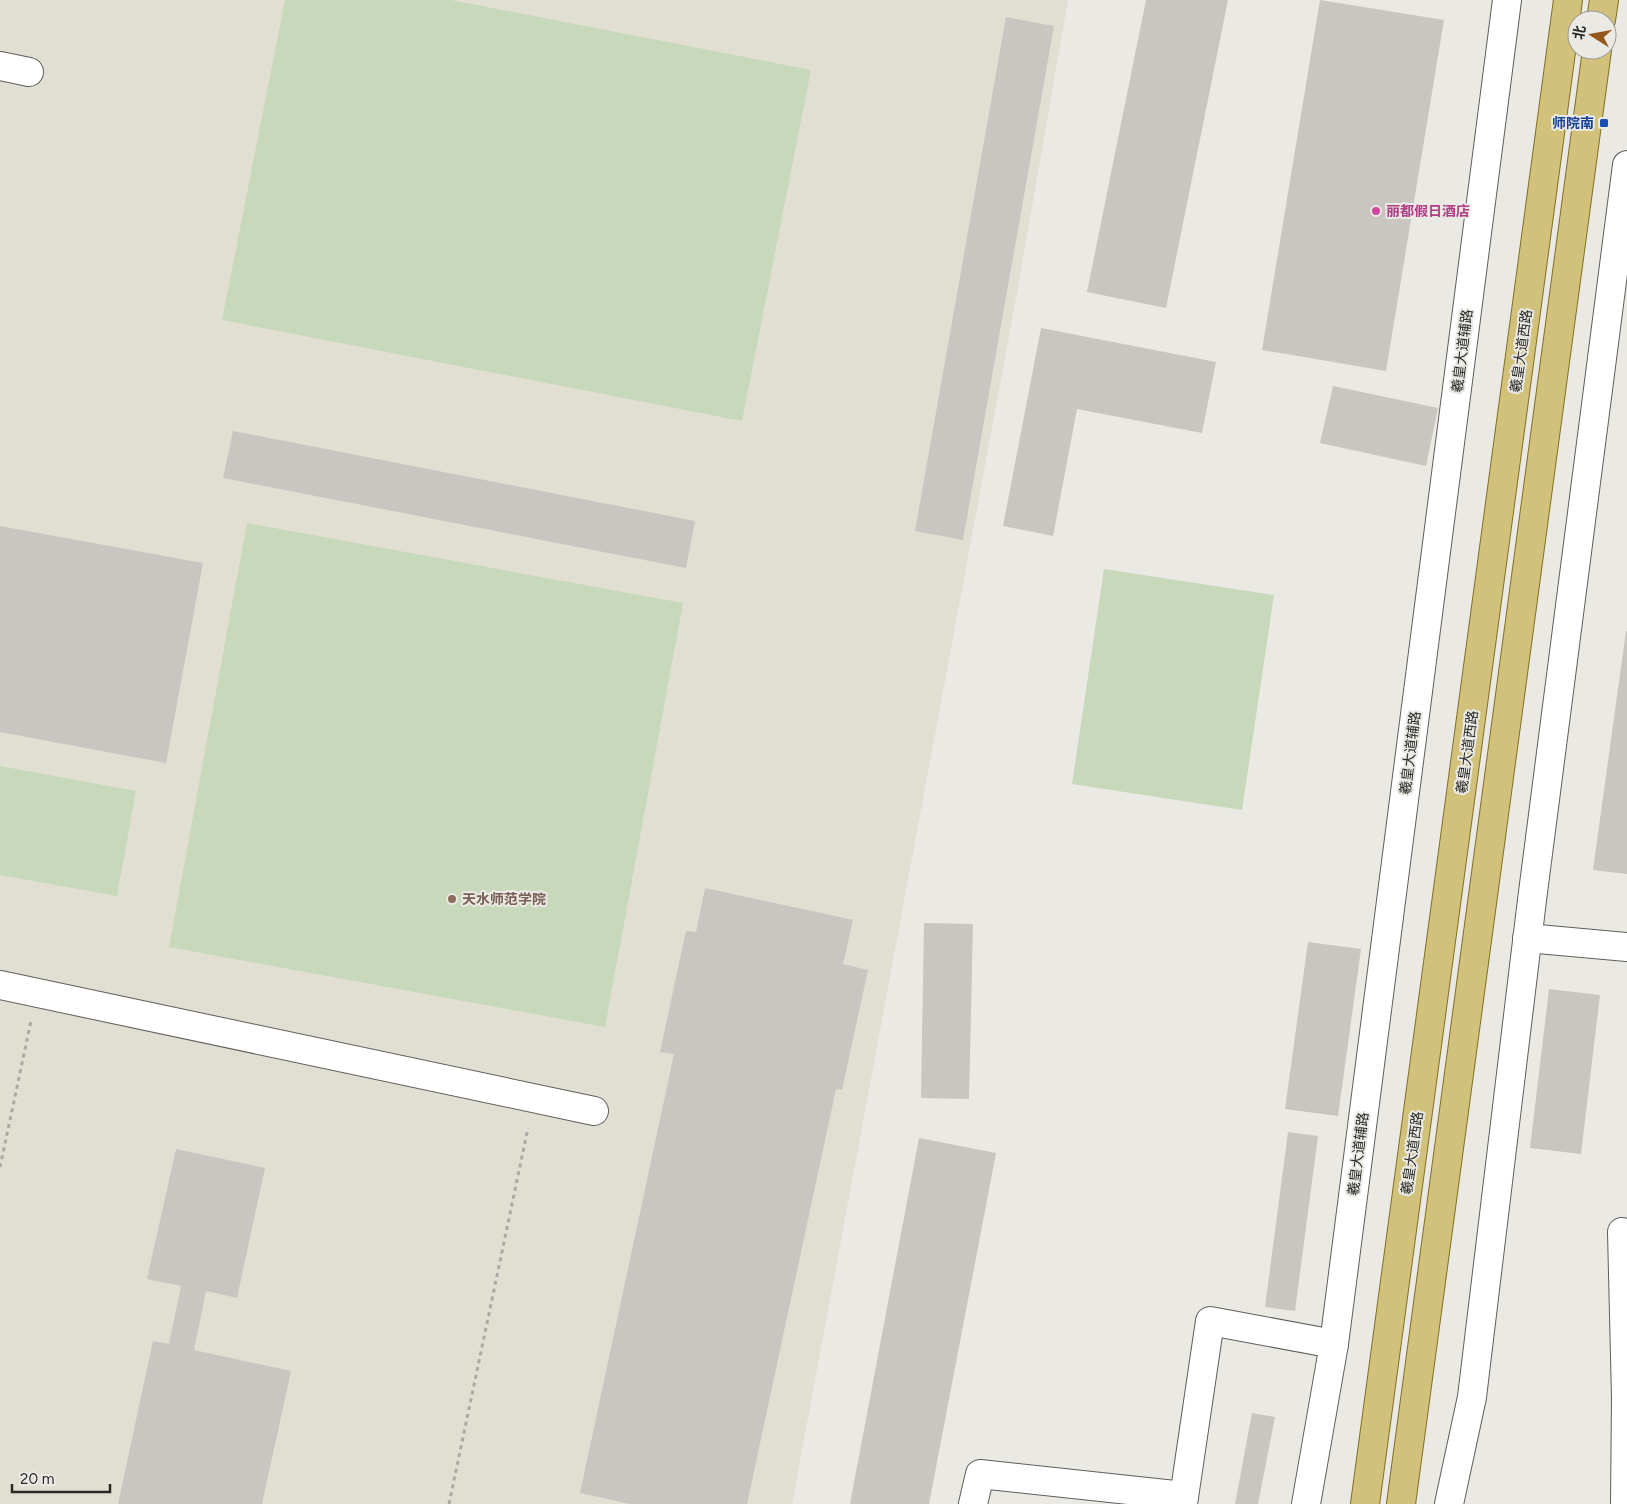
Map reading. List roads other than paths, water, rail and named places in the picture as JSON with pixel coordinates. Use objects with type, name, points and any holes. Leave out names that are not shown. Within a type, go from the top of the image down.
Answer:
[{"type":"main road","name":"羲皇大道西路","points":[[1365,1504],[1568,0]]},
{"type":"main road","points":[[1402,1504],[1596,60]]},
{"type":"street","name":"羲皇大道辅路","points":[[1306,1504],[1334,1344],[1507,0]]},
{"type":"street","points":[[0,66],[29,72]]},
{"type":"street","points":[[1449,1504],[1472,1397],[1527,938],[1627,165]]},
{"type":"street","points":[[1527,938],[1627,947]]},
{"type":"street","points":[[0,985],[594,1112]]},
{"type":"street","points":[[1622,1232],[1626,1398],[1625,1504]]},
{"type":"street","points":[[973,1504],[980,1474],[1184,1500],[1210,1322],[1334,1344]]},
{"type":"place","name":"师院南","points":[[1604,123]]},
{"type":"place","name":"丽都假日酒店","points":[[1376,211]]},
{"type":"place","name":"天水师范学院","points":[[452,899]]}]
